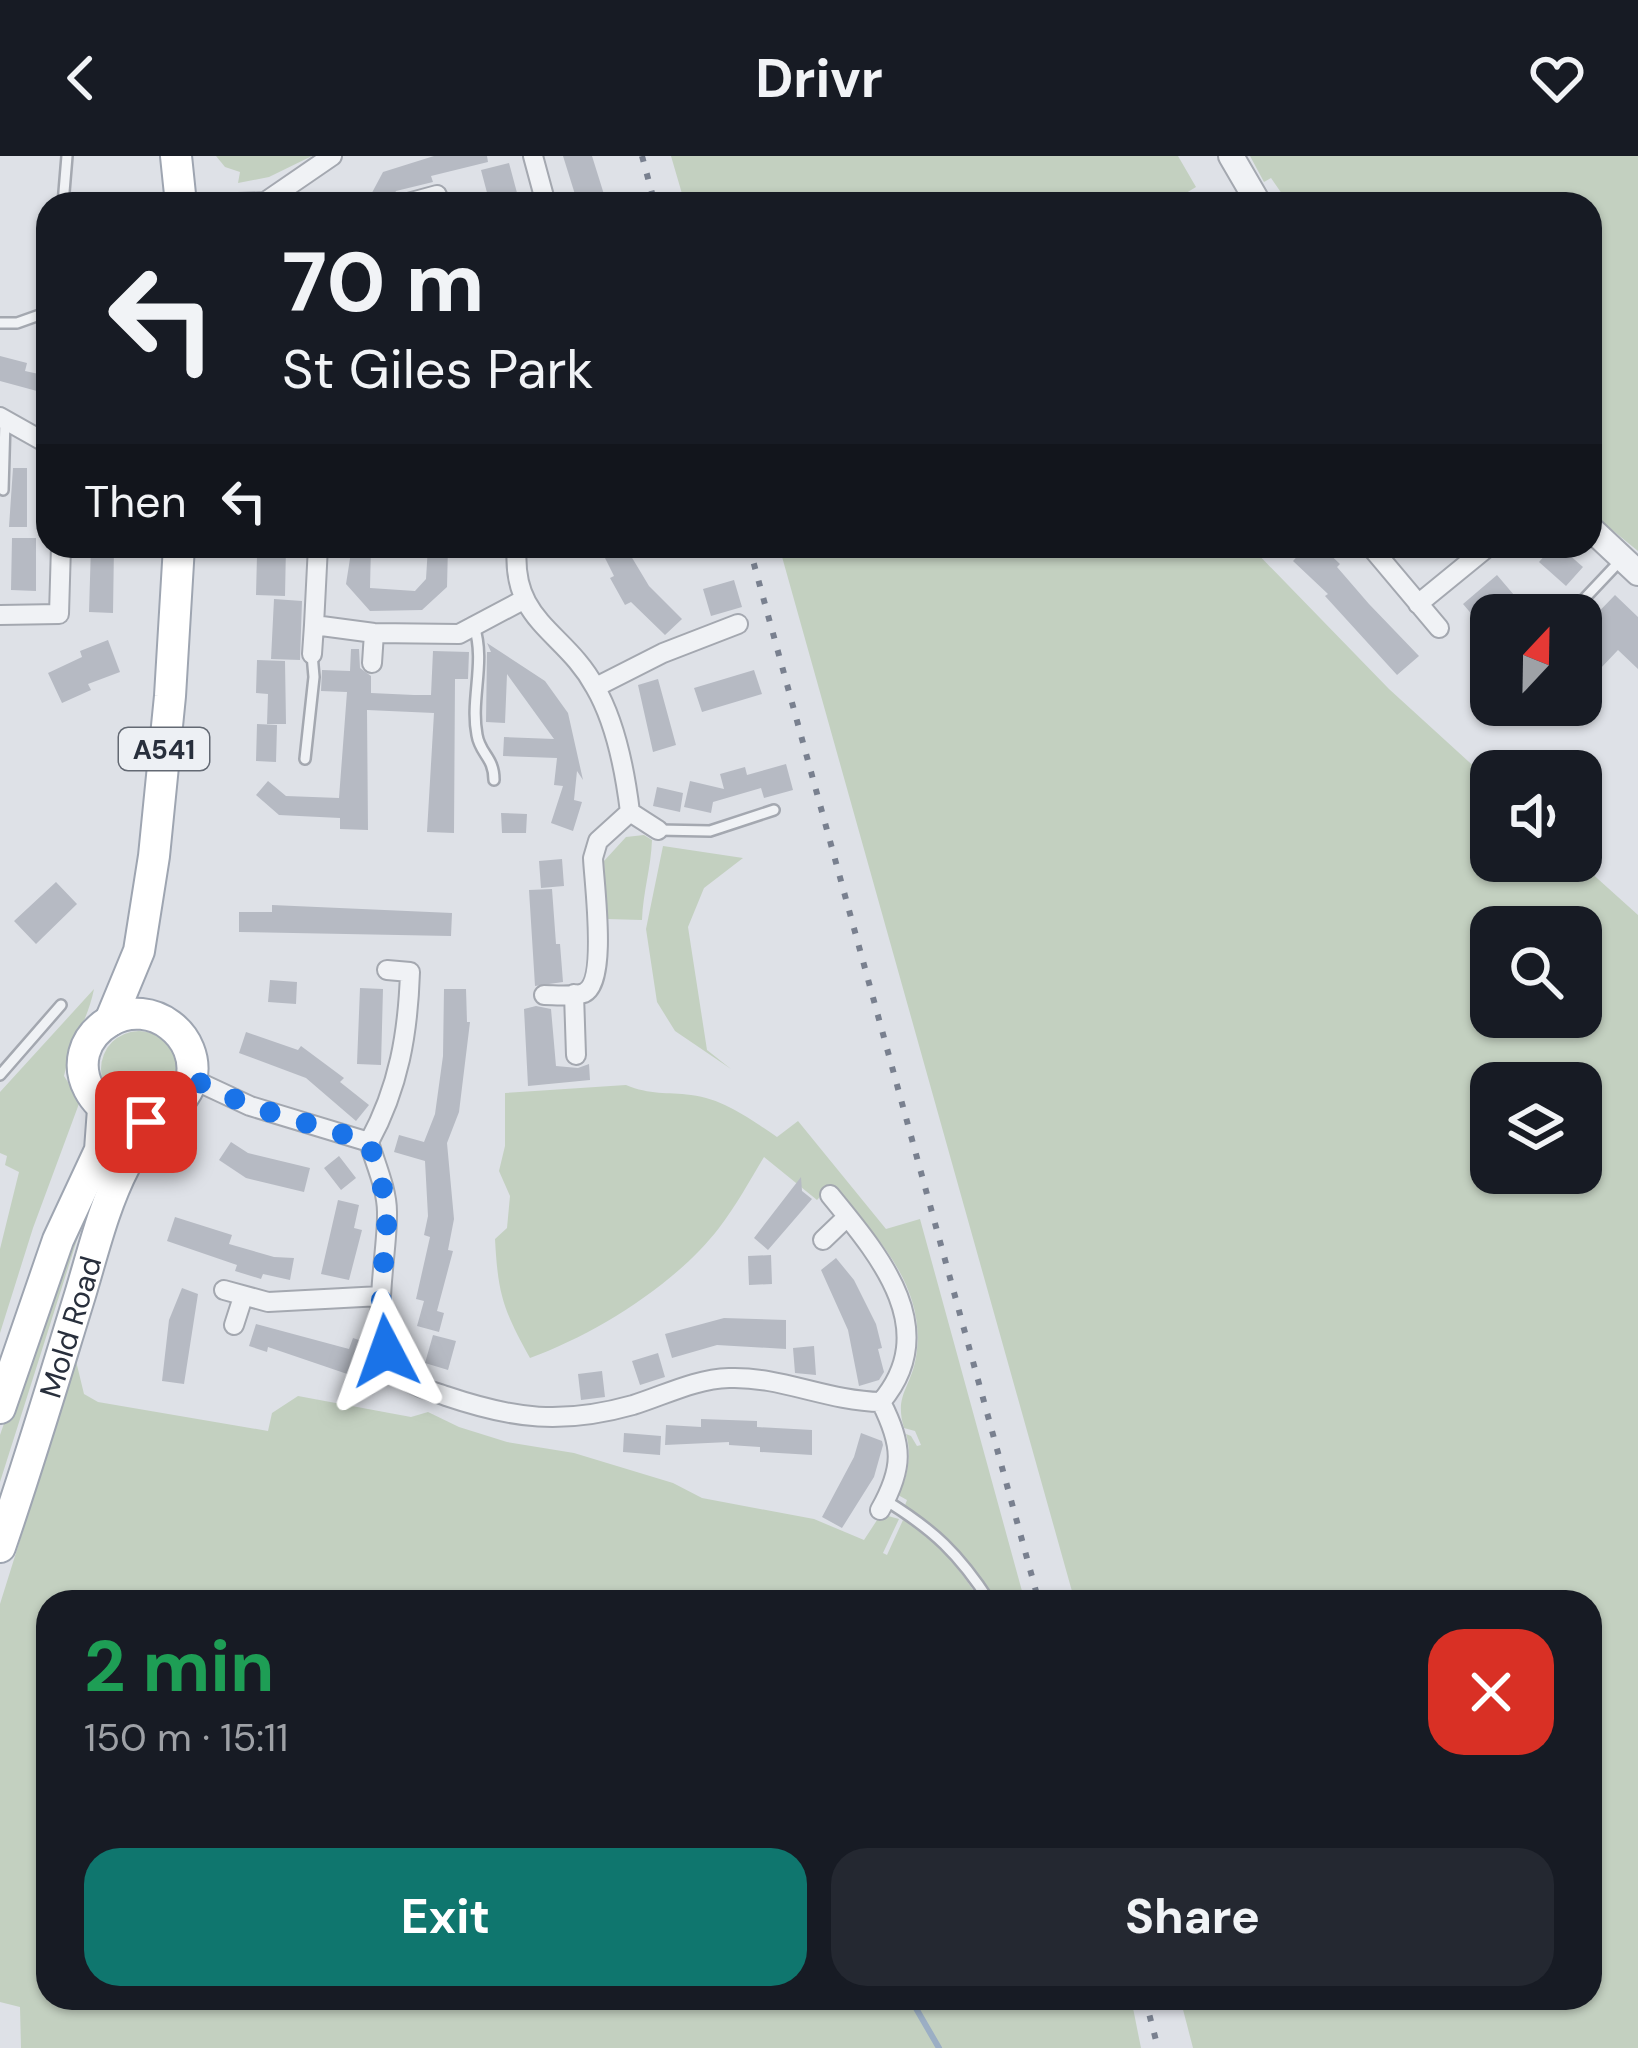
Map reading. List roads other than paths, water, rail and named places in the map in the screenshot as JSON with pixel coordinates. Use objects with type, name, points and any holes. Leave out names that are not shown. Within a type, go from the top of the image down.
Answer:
[{"type":"main road","points":[[176,156],[180,192]]},
{"type":"main road","name":"A541","points":[[110,1021],[139,951],[154,856],[178,558]]},
{"type":"main road","name":"A541","points":[[139,951],[161,1018]]},
{"type":"main road","points":[[145,1013],[161,1018],[187,1043],[192,1079],[175,1109],[160,1118],[130,1122],[103,1109],[85,1080],[84,1063],[88,1046],[110,1021],[145,1013]]},
{"type":"main road","name":"Mold Road","points":[[0,1408],[63,1226],[100,1150],[103,1109]]},
{"type":"main road","name":"Mold Road","points":[[0,1547],[111,1199],[126,1163],[160,1118]]},
{"type":"street","points":[[280,192],[332,156]]},
{"type":"street","points":[[533,156],[543,192]]},
{"type":"street","points":[[1232,156],[1252,192]]},
{"type":"street","points":[[2,418],[36,437]]},
{"type":"street","points":[[1602,539],[1630,566]]},
{"type":"street","points":[[0,615],[59,614],[61,558]]},
{"type":"street","points":[[312,654],[317,558]]},
{"type":"street","points":[[516,558],[523,600],[596,687],[625,771],[630,812]]},
{"type":"street","points":[[1380,558],[1439,628]]},
{"type":"street","points":[[1418,604],[1474,558]]},
{"type":"street","points":[[314,625],[374,633],[459,634],[523,600]]},
{"type":"street","points":[[596,687],[663,653],[738,624]]},
{"type":"street","points":[[372,663],[374,633]]},
{"type":"street","points":[[630,812],[658,830]]},
{"type":"street","points":[[544,995],[584,993],[597,976],[607,935],[593,858],[598,841],[630,812]]},
{"type":"street","points":[[387,970],[410,972],[408,1031],[388,1108],[369,1142],[388,1207],[381,1296],[386,1351],[401,1377],[500,1414],[564,1420],[632,1405],[697,1382],[735,1377],[845,1402],[881,1402]]},
{"type":"street","points":[[574,994],[567,1029],[577,1055]]},
{"type":"street","points":[[192,1079],[250,1106],[369,1142]]},
{"type":"street","points":[[830,1195],[863,1235],[898,1296],[909,1336],[903,1370],[881,1402]]},
{"type":"street","points":[[823,1240],[847,1216]]},
{"type":"street","points":[[234,1325],[234,1294],[288,1302],[381,1296]]},
{"type":"street","points":[[881,1402],[899,1448],[896,1479],[883,1505]]},
{"type":"lane","points":[[64,192],[67,156]]},
{"type":"lane","points":[[0,323],[36,318]]},
{"type":"lane","points":[[2,418],[4,490]]},
{"type":"lane","points":[[1595,594],[1630,566]]},
{"type":"lane","points":[[474,626],[479,648],[476,735],[492,759],[494,780]]},
{"type":"lane","points":[[305,759],[312,654]]},
{"type":"lane","points":[[658,830],[710,831],[774,809]]},
{"type":"lane","points":[[0,1075],[62,1005]]},
{"type":"lane","points":[[883,1505],[928,1526],[964,1563],[982,1590]]},
{"type":"waterway","points":[[917,2010],[939,2048]]},
{"type":"railway","points":[[642,156],[652,192]]},
{"type":"railway","points":[[752,558],[1036,1590]]},
{"type":"railway","points":[[1148,2010],[1158,2048]]}]
